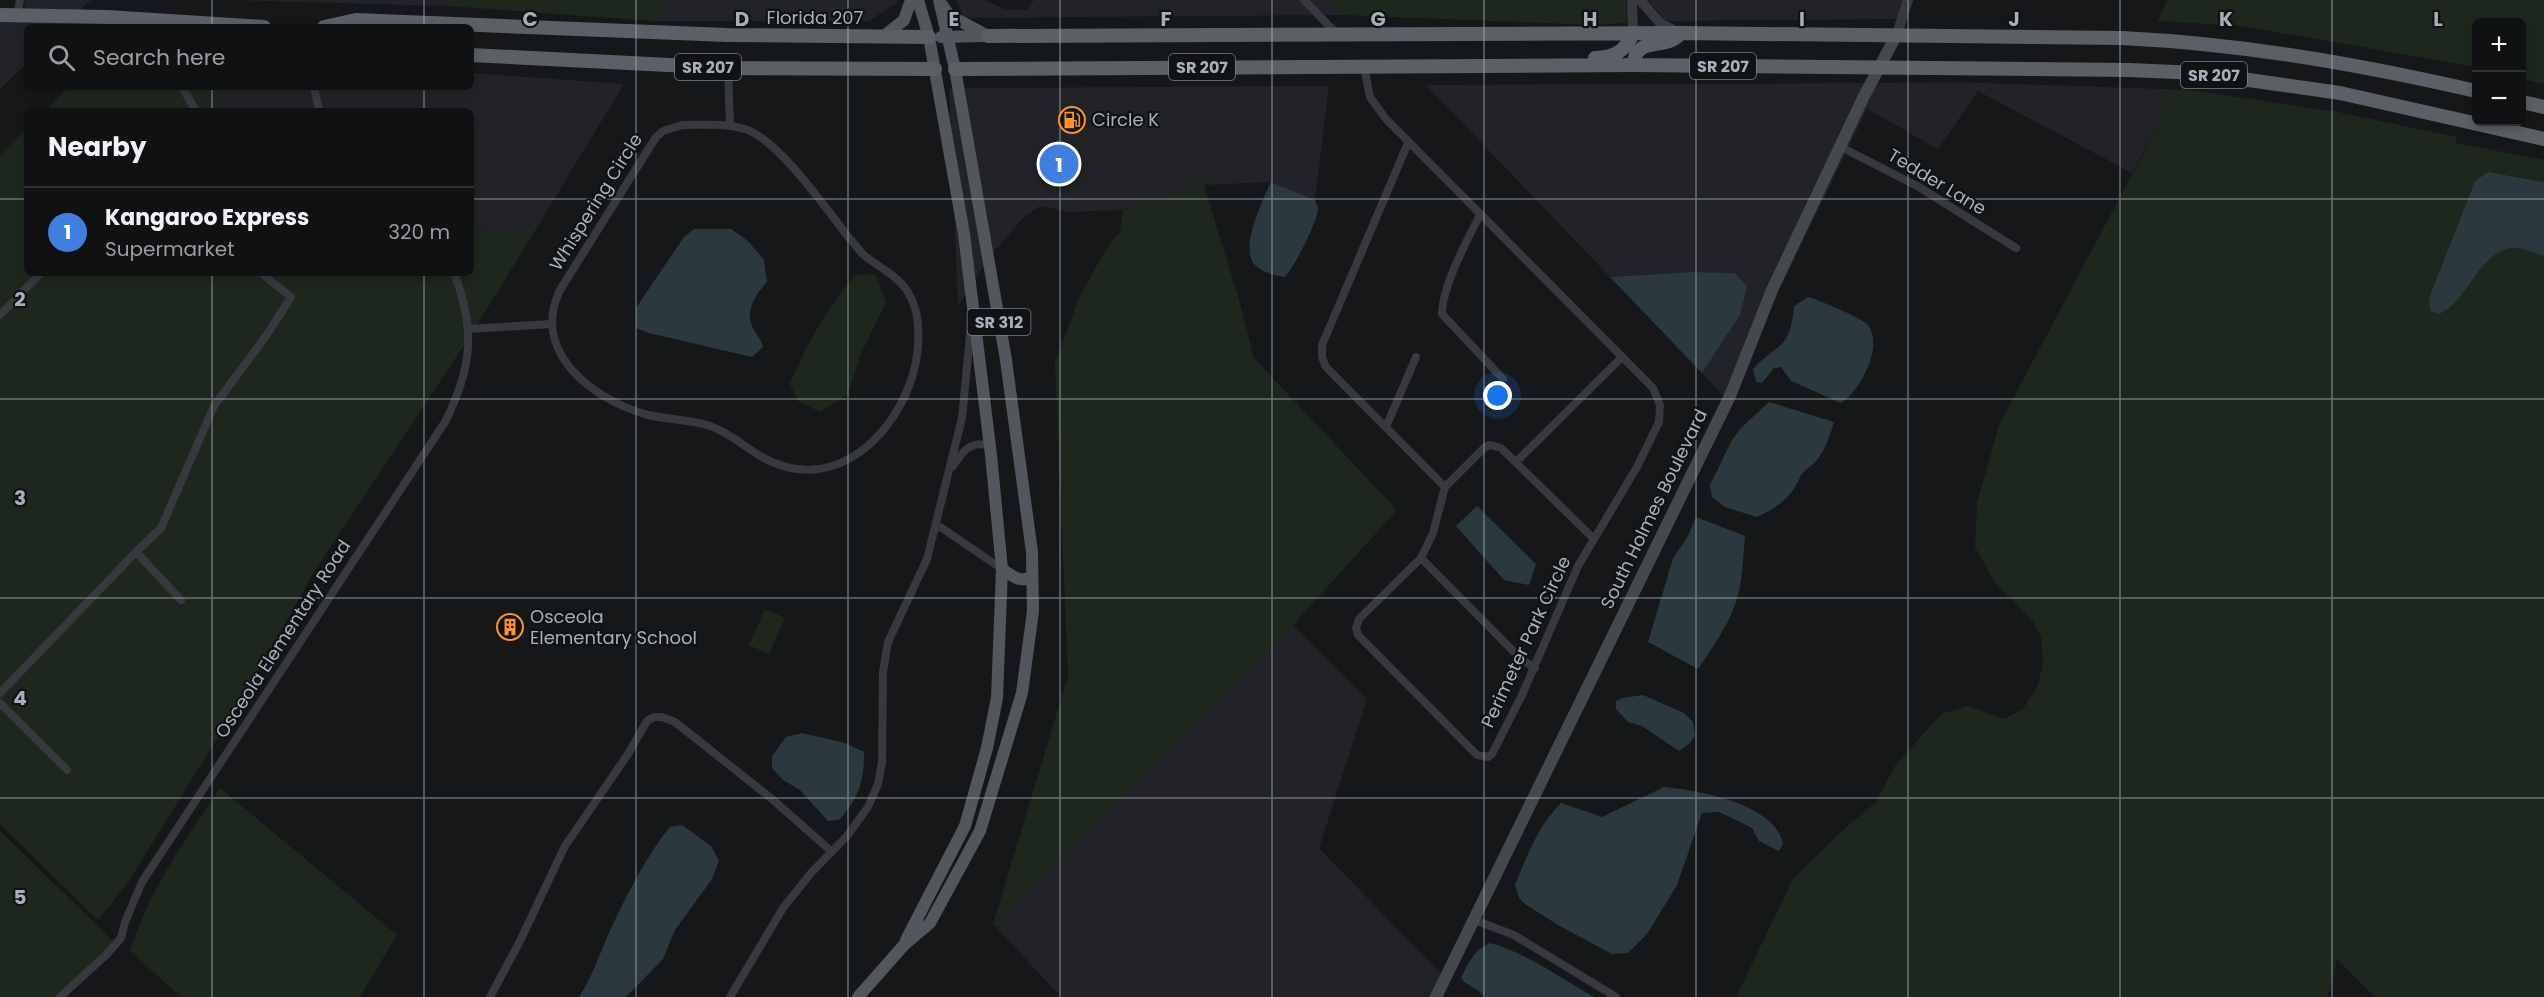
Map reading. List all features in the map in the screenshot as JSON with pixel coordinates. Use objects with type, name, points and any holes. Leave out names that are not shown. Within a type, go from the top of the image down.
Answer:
[{"type":"highway","points":[[0,15],[177,24]]},
{"type":"highway","name":"Florida 207","points":[[338,24],[356,20],[458,24]]},
{"type":"highway","name":"Florida 207","points":[[474,25],[727,35],[929,37]]},
{"type":"highway","name":"SR 207","points":[[988,36],[1336,33],[1897,34],[2195,42],[2341,62],[2472,90]]},
{"type":"highway","points":[[1568,65],[1582,57],[1612,57],[1628,45],[1633,33]]},
{"type":"highway","points":[[1634,65],[1636,55],[1643,47],[1652,43],[1669,43],[1680,33]]},
{"type":"highway","name":"SR 207","points":[[474,55],[728,68],[935,69]]},
{"type":"highway","name":"SR 207","points":[[955,69],[1634,65],[2128,69],[2200,73],[2340,93],[2544,139]]},
{"type":"highway","points":[[2526,103],[2544,107]]},
{"type":"main road","points":[[884,36],[904,20],[912,0]]},
{"type":"main road","name":"SR 312","points":[[904,945],[964,826],[987,748],[997,698],[1002,569],[964,234],[929,37],[918,0]]},
{"type":"main road","points":[[939,0],[949,15],[988,36]]},
{"type":"main road","name":"SR 312","points":[[858,997],[904,945],[930,923],[980,831],[1022,693],[1033,611],[1032,552],[1006,360],[955,69],[939,0]]},
{"type":"main road","name":"South Holmes Boulevard","points":[[1436,997],[1730,396],[1772,290],[1878,66],[1897,34]]},
{"type":"main road","name":"SR 207","points":[[929,37],[988,36]]},
{"type":"main road","name":"SR 207","points":[[935,69],[955,69]]},
{"type":"main road","points":[[1002,569],[1024,581],[1032,577]]},
{"type":"street","points":[[17,15],[20,0]]},
{"type":"street","points":[[1304,0],[1336,33]]},
{"type":"street","points":[[1632,0],[1633,33]]},
{"type":"street","points":[[1640,0],[1660,23],[1680,33]]},
{"type":"street","points":[[1897,34],[1908,0]]},
{"type":"street","name":"Perimeter Park Circle","points":[[1364,66],[1366,81],[1375,106],[1653,388],[1658,396],[1661,414],[1637,466],[1570,582],[1535,668],[1492,754],[1488,757],[1477,755],[1358,634],[1356,628],[1359,619],[1421,558],[1433,533],[1445,487]]},
{"type":"street","points":[[728,68],[730,126]]},
{"type":"street","points":[[184,90],[194,108]]},
{"type":"street","points":[[315,90],[319,108]]},
{"type":"street","name":"Whispering Circle","points":[[682,125],[730,126],[755,133],[776,147],[861,252],[900,281],[912,298],[916,309],[918,337],[915,366],[899,410],[880,437],[855,455],[827,468],[799,470],[783,467],[757,454],[721,430],[692,421],[647,415],[611,400],[588,384],[569,365],[554,342],[551,324],[560,290],[656,137],[663,130],[682,125]]},
{"type":"street","points":[[1408,142],[1322,345],[1322,357],[1326,367],[1445,487],[1485,447],[1490,445],[1501,448],[1594,539]]},
{"type":"street","name":"Tedder Lane","points":[[1839,146],[1919,187],[2016,248]]},
{"type":"street","points":[[1480,215],[1466,242],[1442,303],[1442,314],[1503,379]]},
{"type":"street","points":[[0,315],[38,276]]},
{"type":"street","points":[[0,693],[161,528],[214,406],[266,336],[291,297],[267,276]]},
{"type":"street","name":"Osceola Elementary Road","points":[[60,997],[121,938],[142,882],[445,423],[461,385],[469,329],[455,276]]},
{"type":"street","points":[[730,997],[783,908],[847,836],[868,807],[878,784],[882,762],[883,672],[888,642],[927,559],[936,524],[962,418],[968,375],[972,303]]},
{"type":"street","points":[[469,329],[551,324]]},
{"type":"street","points":[[1386,428],[1416,357]]},
{"type":"street","points":[[1516,462],[1622,357]]},
{"type":"street","points":[[949,471],[963,450],[980,443],[989,445]]},
{"type":"street","points":[[936,524],[1002,569]]},
{"type":"street","points":[[136,552],[181,600]]},
{"type":"street","points":[[1421,558],[1521,659],[1535,668]]},
{"type":"street","points":[[0,703],[67,770]]},
{"type":"street","points":[[490,997],[565,846],[628,754],[647,721],[654,717],[662,717],[675,722],[772,799],[832,852]]},
{"type":"street","points":[[1474,920],[1514,935],[1616,997]]},
{"type":"shaded area","points":[[25,0],[91,0],[80,10],[24,9]]},
{"type":"shaded area","points":[[225,0],[453,0],[447,6]]},
{"type":"shaded area","points":[[453,0],[669,0],[654,21],[447,6]]},
{"type":"shaded area","points":[[669,0],[897,0],[898,2],[869,21],[654,21]]},
{"type":"shaded area","points":[[957,0],[984,0],[1005,9],[1026,10],[1034,0],[1327,0],[1342,15],[964,18]]},
{"type":"shaded area","points":[[1327,0],[1626,0],[1627,23],[1596,25],[1342,15]]},
{"type":"shaded area","points":[[1648,0],[1903,0],[1897,19],[1669,21],[1664,19]]},
{"type":"shaded area","points":[[2167,0],[2544,0],[2544,84],[2526,80],[2526,18],[2472,18],[2472,66],[2241,26],[2158,21]]},
{"type":"shaded area","points":[[0,20],[69,21],[66,24],[24,24],[24,66],[0,89]]},
{"type":"shaded area","points":[[474,73],[624,84],[533,234],[474,230],[474,108],[218,108],[220,90],[474,90]]},
{"type":"shaded area","points":[[1955,82],[2163,89],[2161,120],[2132,173],[1978,91],[1938,149],[1867,109],[1767,317],[1876,83]]},
{"type":"shaded area","points":[[1864,83],[1767,288],[1724,396],[1702,373],[1740,315],[1736,273],[1691,272],[1610,277],[1426,85]]},
{"type":"shaded area","points":[[1329,86],[1315,200],[1271,182],[1204,185],[1123,210],[1070,212],[1040,206],[1024,217],[990,256],[958,306],[949,88]]},
{"type":"shaded area","points":[[2163,89],[2190,90],[2338,112],[2456,137],[2456,143],[2544,160],[2544,182],[2488,172],[2475,181],[2429,298],[2430,311],[2439,314],[2449,308],[2458,300],[2490,258],[2500,252],[2516,248],[2544,256],[2544,997],[2375,997],[2337,959],[2328,997],[1736,997],[1793,879],[1842,831],[1876,802],[1895,766],[1941,714],[1968,706],[2003,719],[2022,710],[2037,688],[2043,665],[2041,637],[2033,622],[1995,583],[1975,547],[1977,503],[1999,425],[2161,120]]},
{"type":"shaded area","points":[[66,90],[220,90],[218,108],[48,108]]},
{"type":"shaded area","points":[[24,131],[24,276],[474,276],[474,230],[533,234],[474,330],[312,575],[254,679],[127,884],[98,920],[0,824],[0,155]]},
{"type":"shaded area","points":[[2488,172],[2544,182],[2544,256],[2516,248],[2500,252],[2490,258],[2458,300],[2449,308],[2439,314],[2430,311],[2429,298],[2475,181]]},
{"type":"shaded area","points":[[1271,182],[1315,200],[1318,208],[1310,234],[1285,277],[1260,269],[1250,256],[1254,223]]},
{"type":"shaded area","points":[[1204,185],[1238,296],[1254,358],[1397,510],[1293,625],[993,924],[1068,676],[1055,362],[1080,296],[1105,251],[1120,232],[1123,210]]},
{"type":"shaded area","points":[[694,229],[731,229],[748,241],[764,260],[767,282],[756,296],[750,314],[752,326],[763,347],[752,357],[636,328],[636,308],[684,237]]},
{"type":"shaded area","points":[[1691,272],[1735,273],[1747,287],[1740,315],[1702,373],[1610,277]]},
{"type":"shaded area","points":[[875,274],[886,302],[861,354],[848,394],[820,412],[798,401],[790,384],[818,327],[844,288],[855,275]]},
{"type":"shaded area","points":[[1808,297],[1858,318],[1868,325],[1872,334],[1873,345],[1868,368],[1855,389],[1841,403],[1791,381],[1781,367],[1774,368],[1762,383],[1756,382],[1753,369],[1782,344],[1790,331],[1794,306]]},
{"type":"shaded area","points":[[1769,402],[1834,422],[1820,456],[1801,475],[1788,496],[1777,506],[1757,517],[1725,507],[1712,497],[1710,485],[1732,440],[1741,428]]},
{"type":"shaded area","points":[[1477,506],[1536,564],[1529,585],[1504,580],[1456,526]]},
{"type":"shaded area","points":[[1696,517],[1745,536],[1741,578],[1733,611],[1698,669],[1648,642],[1673,558],[1687,538]]},
{"type":"shaded area","points":[[765,609],[785,618],[769,654],[749,645]]},
{"type":"shaded area","points":[[1293,625],[1367,699],[1319,848],[1441,974],[1430,997],[1061,997],[993,924]]},
{"type":"shaded area","points":[[1643,695],[1684,713],[1693,722],[1695,736],[1689,744],[1679,751],[1642,726],[1628,722],[1616,709],[1616,701]]},
{"type":"shaded area","points":[[802,733],[845,743],[864,752],[859,789],[856,797],[839,820],[828,821],[800,790],[783,780],[772,768],[772,756],[786,737]]},
{"type":"shaded area","points":[[1664,787],[1715,796],[1751,809],[1777,830],[1783,844],[1779,851],[1759,841],[1752,828],[1732,818],[1719,812],[1702,813],[1677,885],[1647,934],[1628,953],[1612,954],[1558,925],[1519,898],[1515,885],[1529,853],[1546,821],[1561,803],[1602,817]]},
{"type":"shaded area","points":[[220,788],[397,935],[360,997],[181,997],[130,951],[147,907],[158,887]]},
{"type":"shaded area","points":[[682,825],[711,846],[719,861],[712,879],[675,930],[663,959],[626,997],[579,997],[646,861],[670,827]]},
{"type":"shaded area","points":[[0,831],[116,944],[60,997],[0,997]]},
{"type":"shaded area","points":[[1490,943],[1530,959],[1594,997],[1484,997],[1461,978],[1475,953]]},
{"type":"place","name":"Circle K","points":[[1072,120]]},
{"type":"place","name":"Kangaroo Express","points":[[1059,164]]},
{"type":"place","name":"Osceola Elementary School","points":[[510,627]]}]
